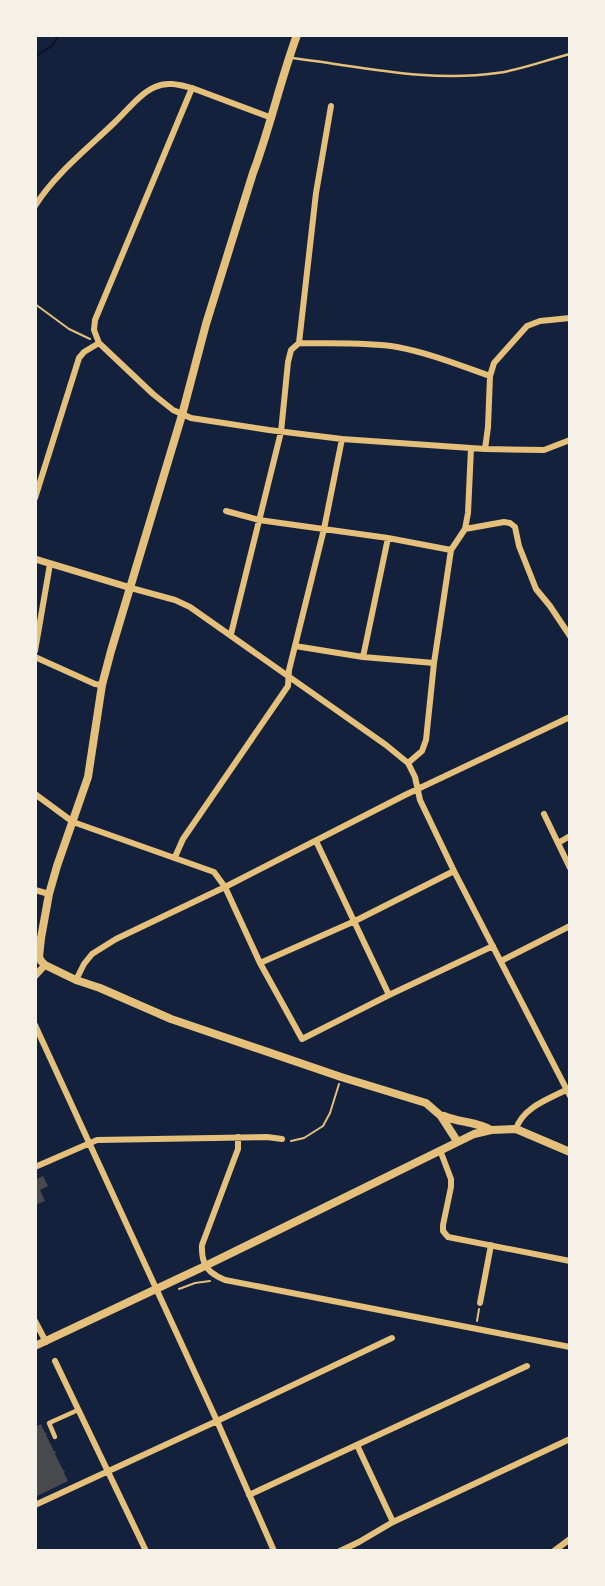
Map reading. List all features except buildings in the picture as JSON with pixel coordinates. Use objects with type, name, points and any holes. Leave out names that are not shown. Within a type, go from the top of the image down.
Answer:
[{"type":"main road","points":[[297,35],[206,324],[182,415],[102,685],[89,777],[49,894],[39,957],[45,965],[76,980],[171,1019],[426,1103],[442,1116],[479,1124],[491,1130]]},
{"type":"main road","points":[[442,1116],[457,1141]]},
{"type":"main road","points":[[35,1346],[474,1134],[516,1129],[570,1152]]},
{"type":"street","points":[[35,206],[68,167],[144,94],[162,84],[179,84],[192,88],[272,118]]},
{"type":"street","points":[[192,88],[95,320],[94,330],[99,343],[153,394],[173,410],[191,418],[342,439],[485,449],[544,450],[570,440]]},
{"type":"street","points":[[299,343],[316,193],[331,106]]},
{"type":"street","points":[[485,449],[490,376],[494,363],[523,329],[540,321],[570,318]]},
{"type":"street","points":[[35,498],[79,358],[99,343]]},
{"type":"street","points":[[231,634],[281,432],[291,350],[299,343],[395,347],[490,376]]},
{"type":"street","points":[[175,857],[183,839],[288,686],[288,676],[324,529],[342,439]]},
{"type":"street","points":[[408,763],[422,751],[426,740],[434,663],[451,550],[465,529],[468,513],[471,448]]},
{"type":"street","points":[[226,512],[259,520],[388,538],[451,550]]},
{"type":"street","points":[[465,529],[504,522],[515,527],[519,547],[536,589],[570,636]]},
{"type":"street","points":[[363,657],[388,538]]},
{"type":"street","points":[[35,559],[182,603],[231,634],[408,763],[415,777],[420,800],[454,871],[569,1091],[526,1111],[516,1129]]},
{"type":"street","points":[[35,651],[50,564]]},
{"type":"street","points":[[295,646],[363,657],[434,663]]},
{"type":"street","points":[[35,657],[102,685]]},
{"type":"street","points":[[76,980],[92,954],[116,939],[570,717]]},
{"type":"street","points":[[35,794],[73,822],[214,872],[225,887],[260,963],[302,1039],[493,946]]},
{"type":"street","points":[[544,814],[570,868]]},
{"type":"street","points":[[558,844],[570,836]]},
{"type":"street","points":[[316,841],[389,995]]},
{"type":"street","points":[[260,963],[355,921],[454,871]]},
{"type":"street","points":[[35,890],[49,894]]},
{"type":"street","points":[[500,961],[570,926]]},
{"type":"street","points":[[35,976],[45,965]]},
{"type":"street","points":[[35,1025],[274,1551]]},
{"type":"street","points":[[238,1138],[239,1149],[202,1245],[201,1255],[205,1266],[215,1276],[570,1348]]},
{"type":"street","points":[[35,1167],[97,1140],[282,1139]]},
{"type":"street","points":[[440,1150],[451,1179],[443,1226],[448,1237],[570,1261]]},
{"type":"street","points":[[481,1303],[491,1245]]},
{"type":"street","points":[[35,1321],[46,1342]]},
{"type":"street","points":[[35,1505],[392,1338]]},
{"type":"street","points":[[55,1362],[146,1551]]},
{"type":"street","points":[[249,1495],[527,1366]]},
{"type":"street","points":[[55,1437],[49,1423],[78,1410]]},
{"type":"street","points":[[340,1551],[393,1522],[570,1440]]},
{"type":"street","points":[[357,1445],[393,1522]]},
{"type":"street","points":[[554,1551],[570,1539]]},
{"type":"lane","points":[[289,57],[455,77],[499,73],[570,54]]},
{"type":"path","points":[[35,304],[69,329],[99,343]]},
{"type":"path","points":[[282,1139],[296,1141],[323,1126],[341,1077]]},
{"type":"path","points":[[176,1290],[195,1283],[213,1281]]},
{"type":"path","points":[[476,1329],[481,1303]]},
{"type":"waterway","points":[[35,58],[52,46],[59,35]]}]
